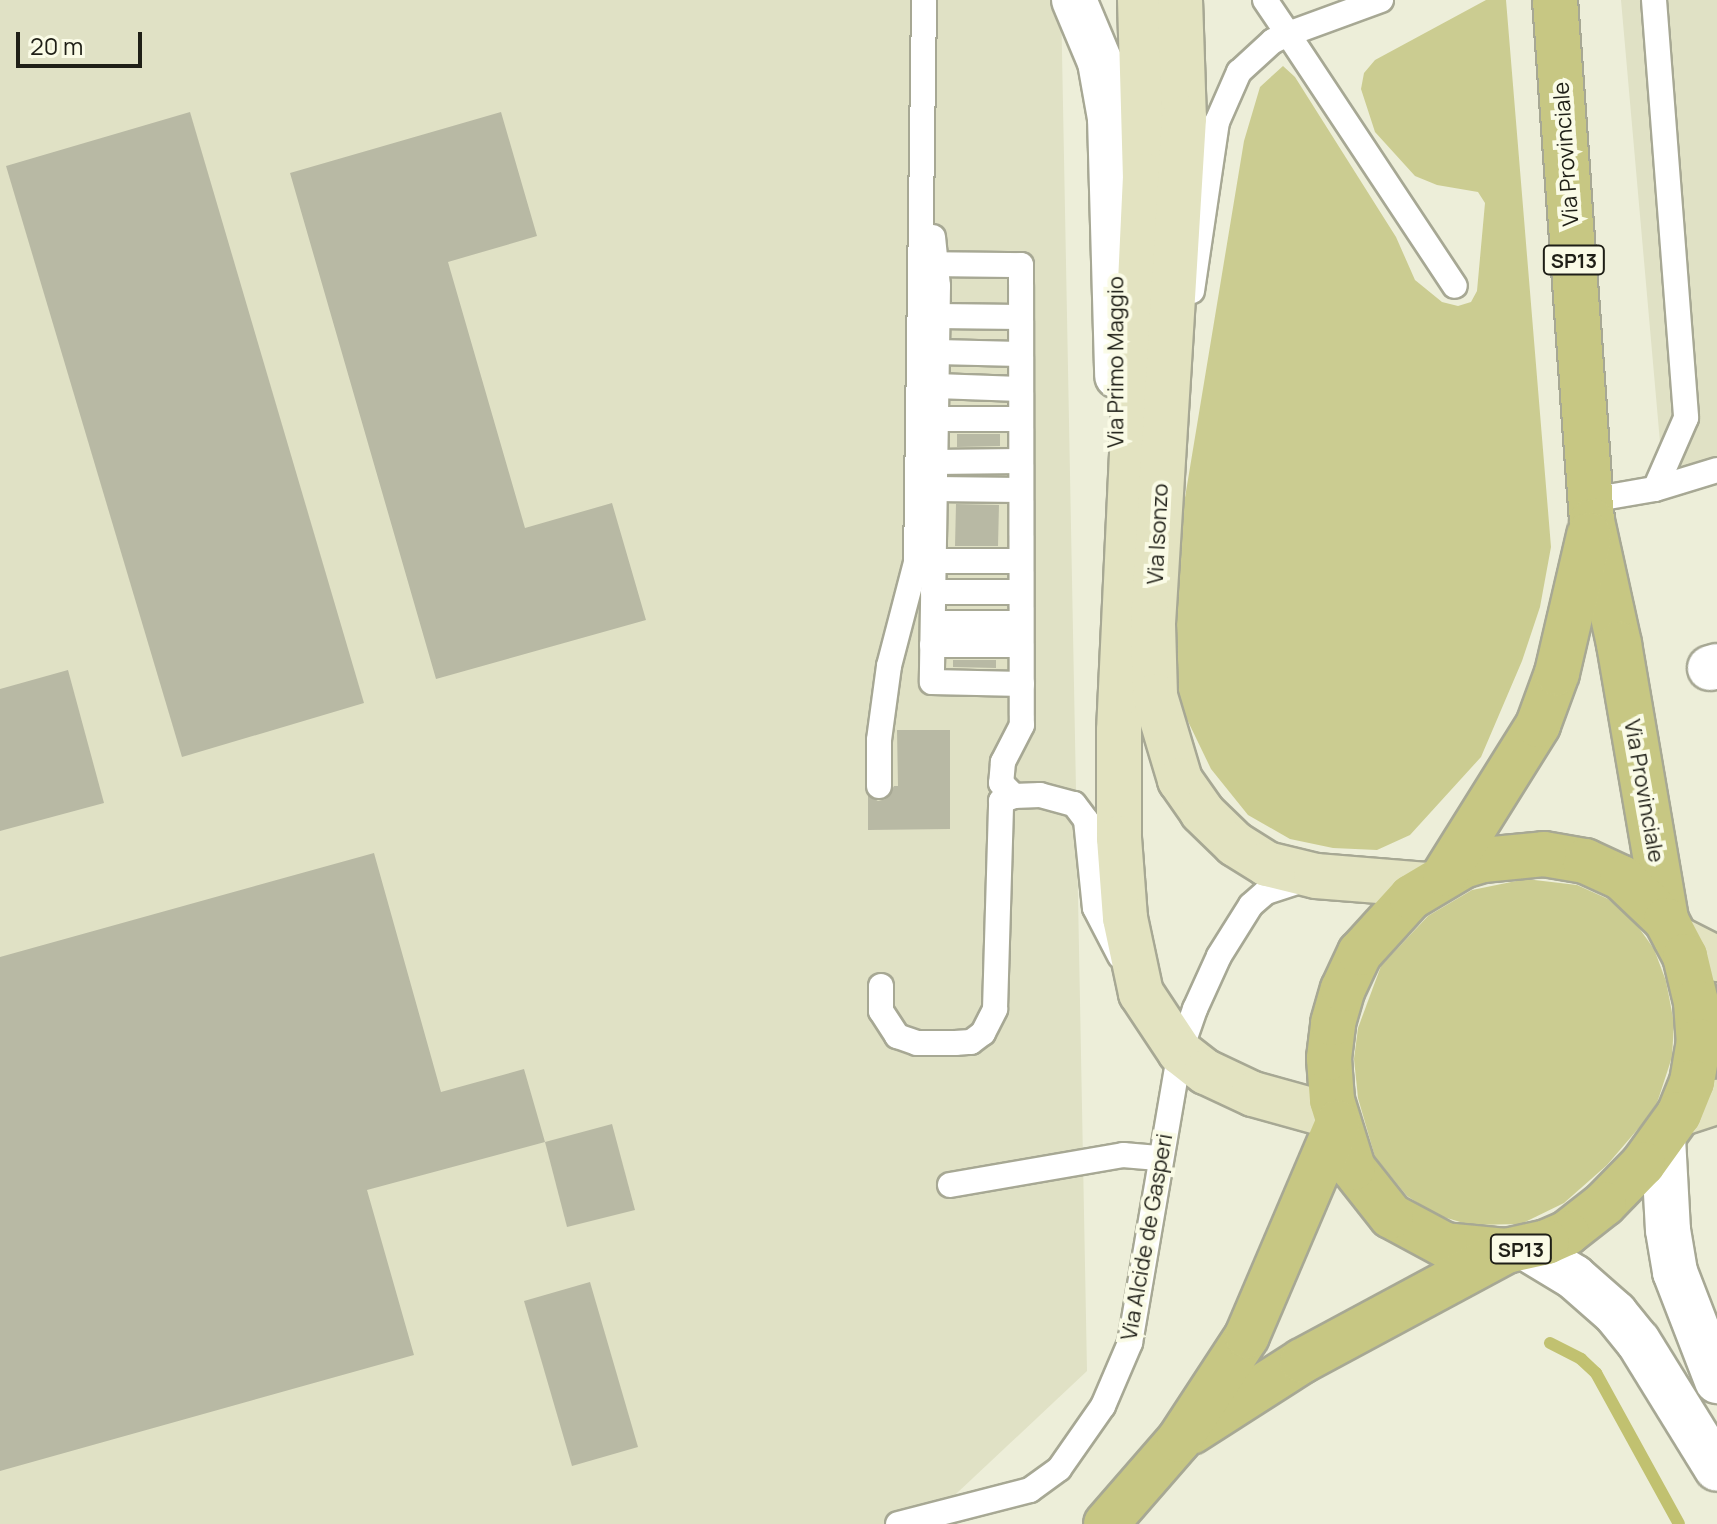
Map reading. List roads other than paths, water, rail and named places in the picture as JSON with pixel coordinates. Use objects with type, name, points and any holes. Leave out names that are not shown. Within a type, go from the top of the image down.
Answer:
[{"type":"main road","name":"Via Provinciale","points":[[1555,0],[1592,510],[1671,929]]},
{"type":"main road","name":"Via Provinciale","points":[[1436,880],[1538,725],[1557,673],[1592,510]]},
{"type":"main road","name":"SP13","points":[[1524,855],[1564,856],[1604,868],[1622,878],[1671,929],[1691,976],[1699,1041],[1687,1118],[1626,1183],[1584,1222],[1547,1242],[1516,1250],[1486,1252],[1445,1245],[1391,1216],[1363,1185],[1353,1168],[1337,1120],[1330,1078],[1331,1038],[1350,970],[1372,936],[1436,880],[1483,860],[1524,855]]},
{"type":"main road","name":"SP13","points":[[1106,1524],[1179,1440],[1247,1336],[1337,1120]]},
{"type":"main road","name":"SP13","points":[[1179,1440],[1302,1361],[1516,1250]]},
{"type":"street","name":"Via Primo Maggio","points":[[1074,0],[1100,62],[1110,118],[1117,343],[1115,530],[1119,731]]},
{"type":"street","points":[[1140,0],[1145,176],[1119,731],[1119,838],[1124,905],[1141,993],[1180,1052],[1206,1072],[1253,1094],[1337,1120]]},
{"type":"street","points":[[1166,0],[1183,140]]},
{"type":"street","name":"Via Isonzo","points":[[1180,0],[1183,140],[1153,624],[1155,696],[1180,780],[1202,812],[1235,844],[1267,864],[1316,876],[1436,880]]},
{"type":"street","points":[[1671,929],[1717,959]]},
{"type":"street","points":[[1687,1118],[1668,1230],[1675,1272],[1717,1381]]},
{"type":"street","points":[[1516,1250],[1574,1277],[1615,1313],[1638,1341],[1717,1469]]},
{"type":"lane","points":[[879,786],[879,740],[889,666],[916,562],[932,101],[923,55],[924,0]]},
{"type":"lane","points":[[1265,0],[1455,286]]},
{"type":"lane","points":[[1161,487],[1217,122],[1239,72],[1273,41],[1381,0]]},
{"type":"lane","points":[[1654,0],[1686,418],[1655,489]]},
{"type":"lane","points":[[927,264],[937,316],[932,682],[1022,684]]},
{"type":"lane","points":[[927,264],[1021,265],[1022,725],[1003,762],[1001,783],[1014,796]]},
{"type":"lane","points":[[937,316],[1020,317]]},
{"type":"lane","points":[[937,352],[1020,354]]},
{"type":"lane","points":[[936,386],[1020,389]]},
{"type":"lane","points":[[936,419],[1020,419]]},
{"type":"lane","points":[[935,462],[1020,461]]},
{"type":"lane","points":[[1592,510],[1717,470]]},
{"type":"lane","points":[[935,489],[1020,490]]},
{"type":"lane","points":[[934,561],[1021,561]]},
{"type":"lane","points":[[933,592],[1021,592]]},
{"type":"lane","points":[[932,634],[1021,634]]},
{"type":"lane","points":[[881,986],[881,1011],[897,1036],[917,1043],[955,1043],[971,1042],[983,1033],[995,1009],[1001,801],[1014,796],[1040,795],[1074,804],[1086,820],[1095,908],[1141,993]]},
{"type":"lane","name":"Via Alcide de Gasperi","points":[[898,1524],[1030,1490],[1059,1469],[1081,1441],[1119,1376],[1130,1343],[1180,1052],[1219,956],[1251,905],[1266,892],[1316,876]]},
{"type":"lane","points":[[950,1185],[1123,1155],[1161,1158]]},
{"type":"waterway","points":[[1550,1343],[1581,1359],[1596,1373],[1679,1524]]}]
